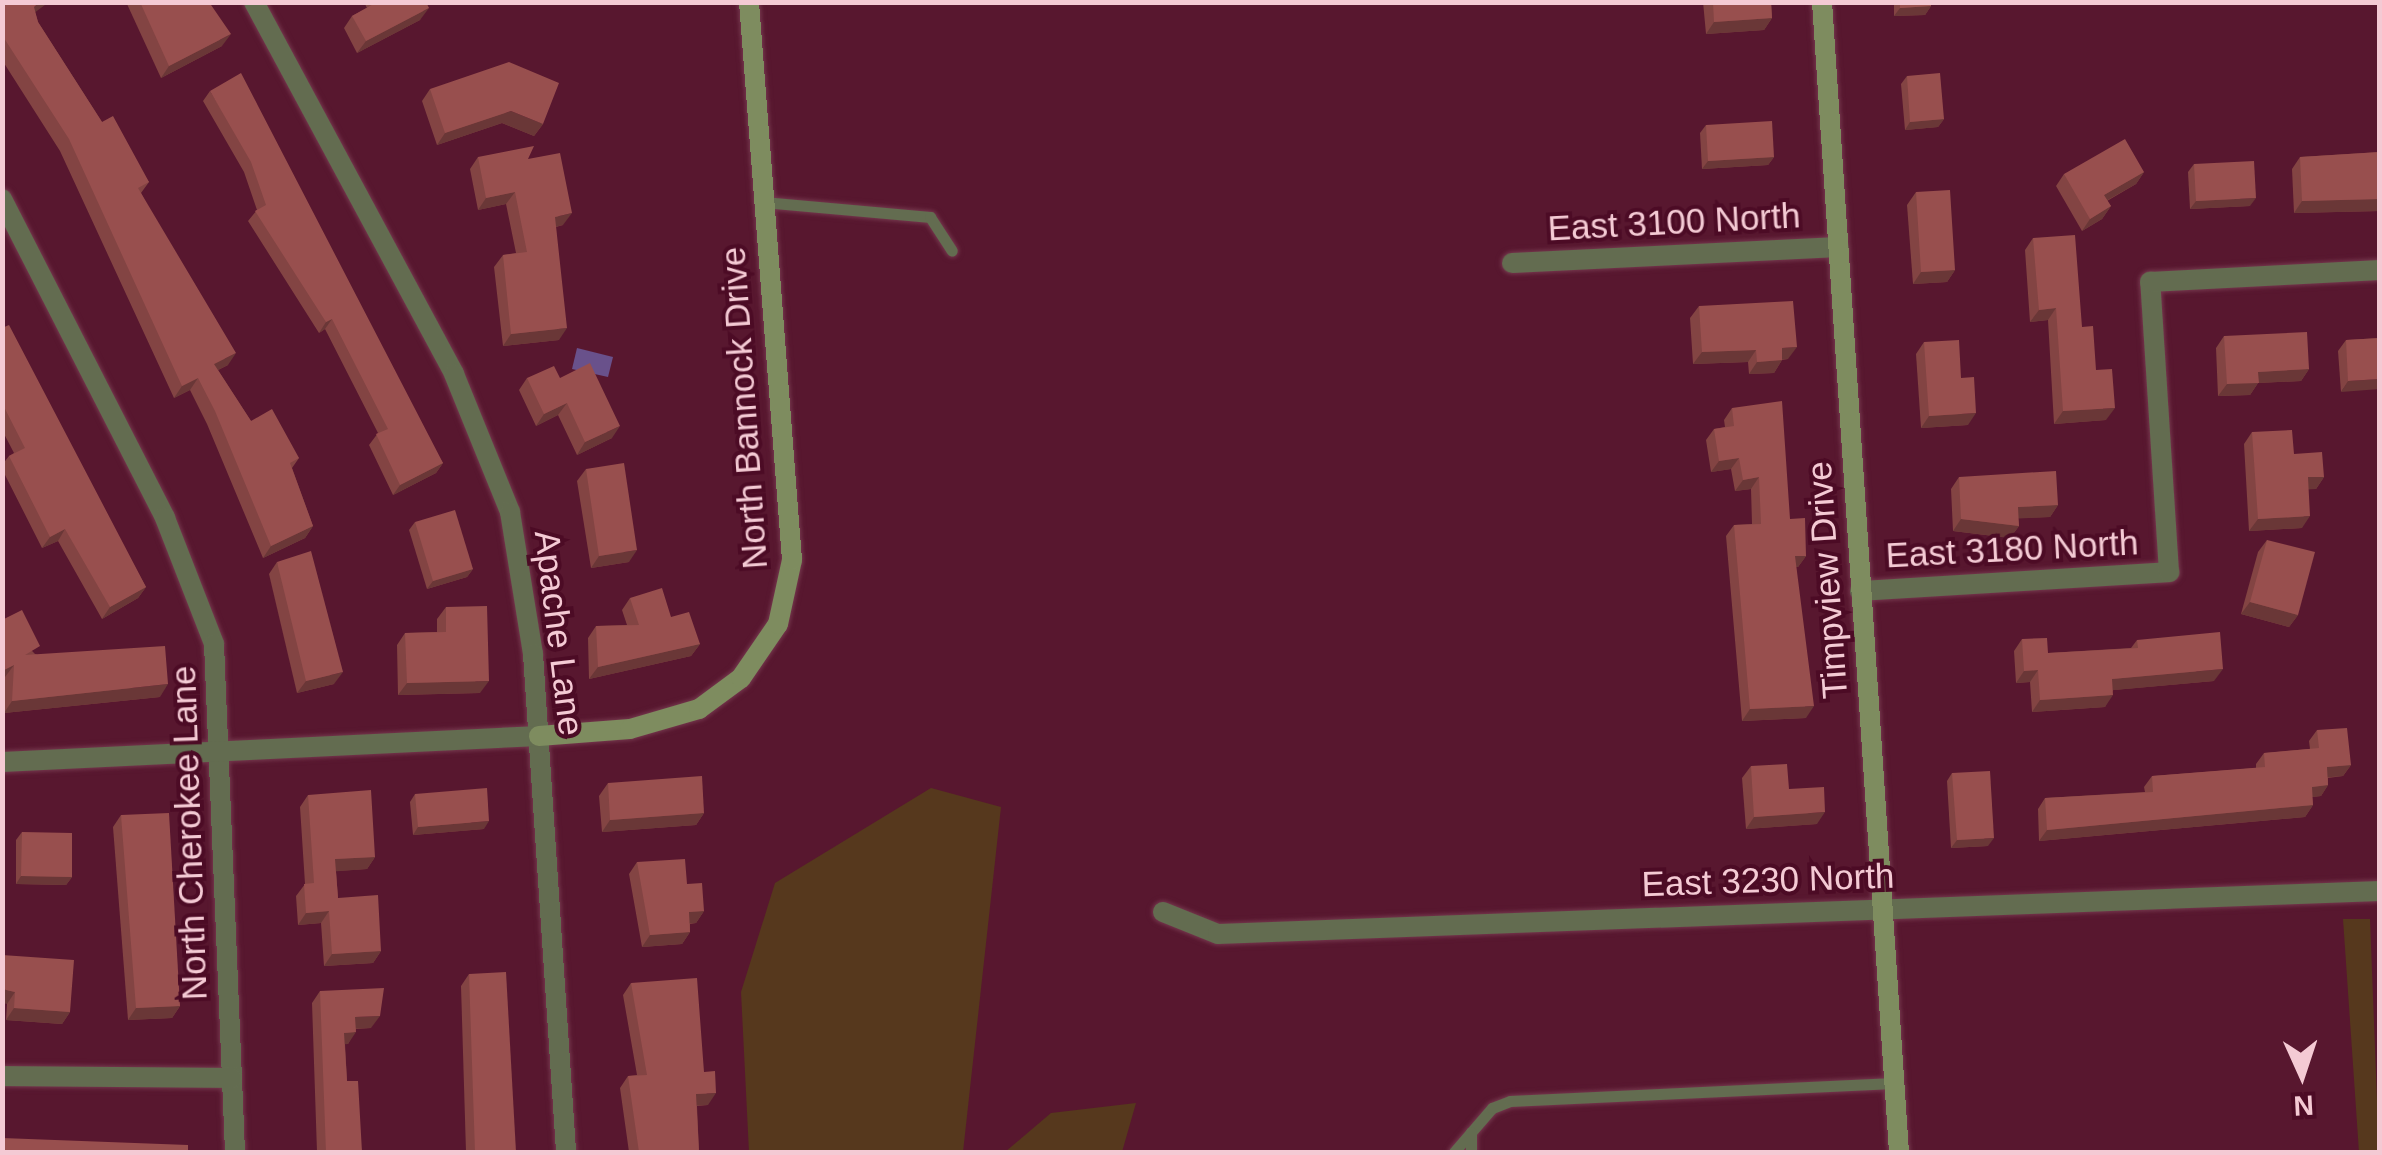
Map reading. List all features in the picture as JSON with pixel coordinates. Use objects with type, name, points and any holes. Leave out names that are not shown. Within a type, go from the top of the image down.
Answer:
[{"type":"street","name":"Apache Lane","points":[[254,2],[454,374],[510,512],[540,736],[566,1152]]},
{"type":"street","name":"North Bannock Drive","points":[[2,762],[630,729],[699,708],[741,678],[778,624],[792,560],[762,202],[750,2]]},
{"type":"street","name":"Timpview Drive","points":[[1822,2],[1898,1152]]},
{"type":"street","name":"North Cherokee Lane","points":[[2,199],[193,584],[214,644],[235,1152]]},
{"type":"street","name":"East 3100 North","points":[[1512,263],[1838,247]]},
{"type":"street","name":"East 3180 North","points":[[1860,590],[2169,572],[2150,282],[2380,270]]},
{"type":"street","name":"East 3230 North","points":[[1163,912],[1218,934],[2380,892]]},
{"type":"street","points":[[2,1076],[232,1078]]},
{"type":"lane","points":[[762,202],[930,217],[952,251]]},
{"type":"lane","points":[[1454,1152],[1471,1132],[1510,1101],[1894,1083]]},
{"type":"lane","points":[[1471,1132],[1471,1152]]},
{"type":"shaded area","points":[[577,348],[613,357],[608,377],[572,369]]},
{"type":"shaded area","points":[[931,788],[1001,807],[963,1152],[749,1152],[741,992],[775,883]]},
{"type":"shaded area","points":[[2343,919],[2370,919],[2379,1152],[2359,1152]]},
{"type":"shaded area","points":[[1136,1103],[1122,1152],[1005,1152],[1051,1113]]},
{"type":"building","points":[[2,2],[40,2],[34,7],[38,22],[102,122],[113,116],[149,182],[138,188],[236,353],[214,364],[251,421],[272,409],[299,458],[290,463],[313,526],[271,546],[198,378],[182,386],[69,139],[2,35]]},
{"type":"building","points":[[140,2],[209,2],[231,34],[169,66]]},
{"type":"building","points":[[377,2],[426,2],[429,8],[366,41],[352,16]]},
{"type":"building","points":[[1713,2],[1771,2],[1772,18],[1714,22]]},
{"type":"building","points":[[1900,2],[1931,2],[1931,6],[1900,8]]},
{"type":"building","points":[[509,62],[559,83],[543,124],[511,111],[445,133],[430,89]]},
{"type":"building","points":[[241,73],[443,463],[400,485],[376,434],[388,429],[332,319],[326,322],[255,211],[266,205],[251,162],[210,91]]},
{"type":"building","points":[[1940,73],[1944,119],[1910,122],[1907,76]]},
{"type":"building","points":[[1772,121],[1774,157],[1708,161],[1706,125]]},
{"type":"building","points":[[2125,139],[2144,172],[2104,195],[2111,206],[2090,219],[2064,174]]},
{"type":"building","points":[[534,146],[528,159],[560,153],[572,213],[555,217],[567,328],[511,334],[503,255],[527,252],[515,192],[486,198],[478,157]]},
{"type":"building","points":[[2380,152],[2380,199],[2302,201],[2300,157]]},
{"type":"building","points":[[2254,161],[2256,198],[2196,201],[2194,164]]},
{"type":"building","points":[[1950,190],[1955,270],[1921,272],[1916,192]]},
{"type":"building","points":[[2075,235],[2082,327],[2093,326],[2096,370],[2112,369],[2115,408],[2063,411],[2056,308],[2039,310],[2033,238]]},
{"type":"building","points":[[1793,301],[1797,347],[1782,348],[1782,360],[1757,362],[1756,350],[1702,352],[1699,306]]},
{"type":"building","points":[[9,325],[146,587],[110,607],[65,529],[50,537],[9,456],[25,448],[2,403],[2,328]]},
{"type":"building","points":[[2307,332],[2309,369],[2258,372],[2259,383],[2227,384],[2224,336]]},
{"type":"building","points":[[2380,338],[2380,379],[2348,381],[2346,340]]},
{"type":"building","points":[[1959,340],[1961,378],[1974,377],[1976,413],[1929,416],[1924,342]]},
{"type":"building","points":[[590,363],[620,426],[585,442],[567,403],[544,414],[527,378],[554,366],[560,378]]},
{"type":"building","points":[[1782,401],[1790,519],[1805,518],[1806,556],[1795,556],[1814,706],[1750,709],[1734,525],[1761,524],[1759,477],[1743,480],[1739,458],[1719,461],[1714,429],[1734,426],[1732,408]]},
{"type":"building","points":[[2292,430],[2294,454],[2322,452],[2324,477],[2308,477],[2310,516],[2258,519],[2252,432]]},
{"type":"building","points":[[624,463],[637,550],[599,556],[586,469]]},
{"type":"building","points":[[2056,471],[2058,505],[2018,507],[2019,526],[1961,519],[1959,477]]},
{"type":"building","points":[[455,510],[473,569],[433,581],[415,522]]},
{"type":"building","points":[[2267,540],[2315,552],[2298,615],[2250,602]]},
{"type":"building","points":[[311,551],[343,672],[306,681],[277,562]]},
{"type":"building","points":[[662,588],[671,617],[689,612],[700,644],[598,667],[596,626],[639,625],[630,598]]},
{"type":"building","points":[[487,606],[489,681],[407,683],[405,633],[446,632],[446,607]]},
{"type":"building","points":[[22,610],[40,646],[25,655],[165,646],[168,684],[12,701],[14,665],[2,671],[2,620]]},
{"type":"building","points":[[2220,632],[2223,669],[2112,679],[2113,695],[2040,700],[2038,670],[2024,671],[2022,639],[2047,638],[2048,653],[2138,648],[2137,640]]},
{"type":"building","points":[[2347,728],[2351,765],[2327,767],[2328,785],[2312,787],[2313,805],[2047,830],[2045,798],[2153,792],[2152,776],[2265,767],[2264,753],[2319,748],[2317,730]]},
{"type":"building","points":[[1787,764],[1789,789],[1824,787],[1825,812],[1754,817],[1751,766]]},
{"type":"building","points":[[1990,771],[1994,838],[1957,840],[1952,773]]},
{"type":"building","points":[[702,776],[704,813],[610,820],[608,783]]},
{"type":"building","points":[[487,788],[489,821],[418,827],[415,794]]},
{"type":"building","points":[[371,790],[375,857],[335,859],[338,898],[378,895],[381,951],[332,954],[329,911],[306,913],[304,884],[314,883],[308,795]]},
{"type":"building","points":[[169,813],[180,1006],[136,1008],[121,815]]},
{"type":"building","points":[[22,832],[72,833],[72,877],[21,876]]},
{"type":"building","points":[[685,859],[687,884],[702,883],[704,911],[689,912],[690,932],[650,935],[637,862]]},
{"type":"building","points":[[2,955],[74,960],[70,1012],[14,1008],[15,992],[2,989]]},
{"type":"building","points":[[506,972],[516,1152],[475,1152],[469,974]]},
{"type":"building","points":[[697,978],[704,1072],[715,1071],[716,1093],[696,1094],[699,1152],[639,1152],[628,1076],[647,1075],[631,983]]},
{"type":"building","points":[[384,988],[380,1016],[355,1017],[356,1032],[344,1033],[347,1081],[358,1081],[362,1152],[326,1152],[320,991]]},
{"type":"building","points":[[2,1138],[188,1145],[188,1152],[2,1152]]}]
